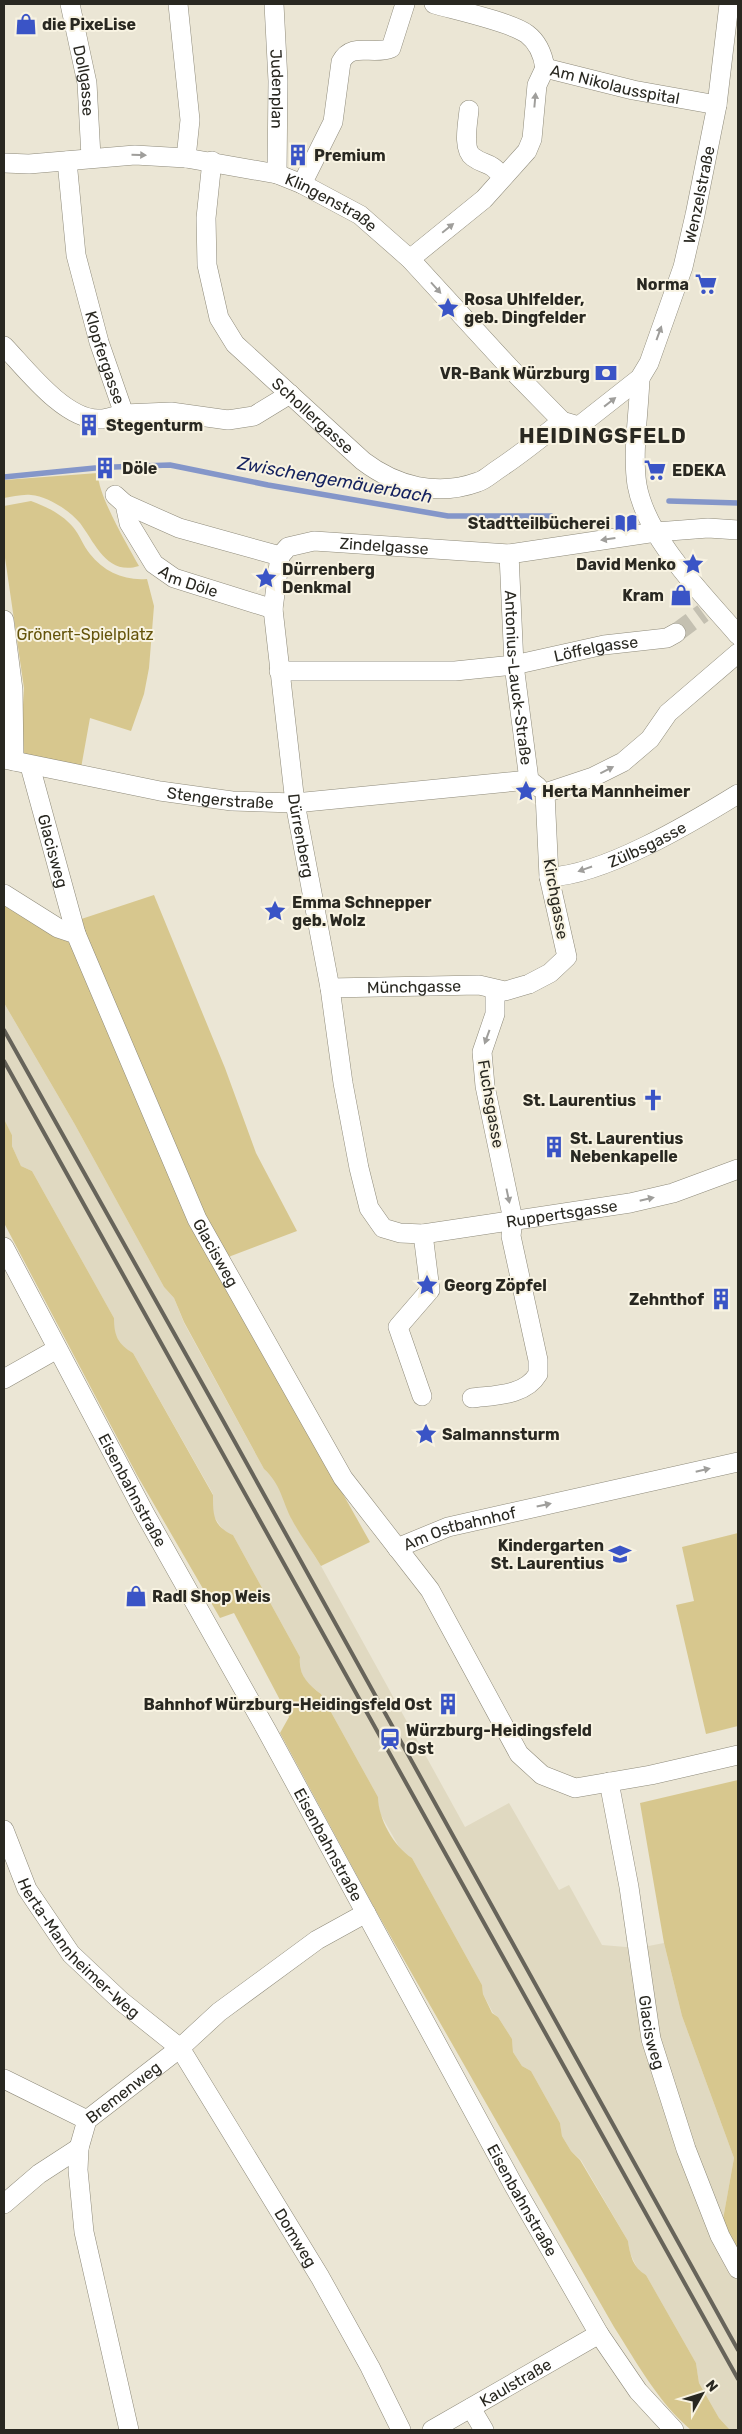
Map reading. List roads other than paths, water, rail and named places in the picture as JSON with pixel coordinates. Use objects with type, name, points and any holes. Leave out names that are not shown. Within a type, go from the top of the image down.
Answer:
[{"type":"street","name":"Dollgasse","points":[[70,4],[87,83],[90,157]]},
{"type":"street","points":[[178,4],[190,120],[186,158]]},
{"type":"street","name":"Judenplan","points":[[274,4],[278,81],[277,174]]},
{"type":"street","points":[[302,184],[333,122],[341,62],[345,55],[357,50],[384,51],[391,48],[404,4]]},
{"type":"street","points":[[434,4],[512,27],[527,34],[542,51],[545,68]]},
{"type":"street","name":"Wenzelstraße","points":[[640,378],[649,364],[683,267],[717,105],[729,81],[730,4]]},
{"type":"street","name":"Am Nikolausspital","points":[[410,259],[484,199],[527,151],[532,139],[537,85],[545,68],[633,90],[717,105]]},
{"type":"street","points":[[468,110],[467,148],[472,156],[495,167],[502,177]]},
{"type":"street","name":"Klingenstraße","points":[[4,163],[66,161],[90,157],[135,155],[186,158],[212,161],[277,174],[302,184],[360,215],[410,259],[510,368],[570,423]]},
{"type":"street","name":"Klopfergasse","points":[[66,161],[76,255],[99,342],[124,414],[171,412],[228,420],[254,416],[290,394]]},
{"type":"street","name":"Schollergasse","points":[[212,161],[206,218],[207,265],[220,318],[235,344],[380,474],[399,483],[426,488],[450,489],[480,482],[520,454],[640,378]]},
{"type":"street","points":[[4,346],[58,400],[76,415],[98,420],[124,414]]},
{"type":"street","points":[[640,378],[637,482],[646,513],[656,532],[708,609],[738,636]]},
{"type":"street","name":"Am Döle","points":[[273,609],[174,578],[154,564],[129,523],[120,500],[180,528],[280,556]]},
{"type":"street","name":"Zindelgasse","points":[[280,556],[288,548],[314,541],[509,554],[656,532],[708,528],[738,530]]},
{"type":"street","name":"Antonius-Lauck-Straße","points":[[509,554],[514,665],[529,780],[545,793]]},
{"type":"street","name":"Dürrenberg","points":[[280,556],[273,609],[296,803],[330,988],[343,1083],[360,1168],[369,1208],[383,1228]]},
{"type":"street","name":"Glacisweg","points":[[4,620],[13,690],[16,762],[76,934],[197,1219],[344,1478],[397,1548]]},
{"type":"street","name":"Löffelgasse","points":[[279,670],[455,671],[514,665],[604,645],[668,638],[676,633]]},
{"type":"street","points":[[545,793],[593,777],[623,762],[650,739],[668,713],[738,653]]},
{"type":"street","name":"Stengerstraße","points":[[16,762],[160,791],[232,801],[296,803],[529,780]]},
{"type":"street","name":"Kirchgasse","points":[[495,990],[505,991],[530,984],[550,973],[567,957],[549,877],[545,793]]},
{"type":"street","name":"Zülbsgasse","points":[[549,877],[566,876],[619,858],[707,813],[738,794]]},
{"type":"street","points":[[4,894],[58,928],[76,934]]},
{"type":"street","name":"Münchgasse","points":[[330,988],[479,985],[495,990]]},
{"type":"street","name":"Fuchsgasse","points":[[472,1398],[505,1394],[527,1387],[538,1374],[538,1360],[511,1236],[513,1220],[485,1086],[482,1052],[495,1014],[495,990]]},
{"type":"street","name":"Ruppertsgasse","points":[[383,1228],[400,1233],[423,1234],[630,1203],[673,1192],[738,1170]]},
{"type":"street","points":[[422,1396],[398,1327],[430,1290],[431,1284],[423,1234]]},
{"type":"street","name":"Eisenbahnstraße","points":[[4,1246],[145,1514],[225,1654],[514,2186],[599,2334],[638,2390],[674,2430]]},
{"type":"street","points":[[4,1379],[57,1348]]},
{"type":"street","name":"Am Ostbahnhof","points":[[738,1462],[448,1527],[397,1548],[430,1590],[519,1754],[542,1775],[575,1788],[651,1775],[738,1755]]},
{"type":"street","name":"Glacisweg","points":[[609,1782],[629,1887],[651,2040],[686,2149],[720,2236],[738,2269]]},
{"type":"street","name":"Herta-Mannheimer-Weg","points":[[4,1830],[27,1889],[71,1954],[121,2001],[180,2048]]},
{"type":"street","name":"Bremenweg","points":[[129,2430],[84,2232],[78,2170],[79,2148],[87,2120],[180,2048],[219,2012],[317,1940],[366,1913]]},
{"type":"street","name":"Domweg","points":[[180,2048],[320,2277],[370,2367],[401,2430]]},
{"type":"street","points":[[4,2079],[87,2120]]},
{"type":"street","points":[[4,2204],[39,2174],[79,2148]]},
{"type":"street","name":"Kaulstraße","points":[[432,2430],[599,2334]]},
{"type":"street","points":[[471,2408],[484,2430]]},
{"type":"waterway","name":"Zwischengemäuerbach","points":[[114,467],[170,465],[268,485],[448,516],[551,516]]},
{"type":"waterway","name":"Zwischengemäuerbach","points":[[4,477],[95,468]]},
{"type":"waterway","name":"Zwischengemäuerbach","points":[[669,501],[738,503]]},
{"type":"tunnel","points":[[676,633],[703,613]]},
{"type":"railway","points":[[4,1030],[221,1417],[738,2350]]},
{"type":"railway","points":[[4,1061],[738,2379]]},
{"type":"place","name":"die PixeLise","points":[[26,24]]},
{"type":"place","name":"Premium","points":[[298,155]]},
{"type":"place","name":"Norma","points":[[706,284]]},
{"type":"place","name":"Rosa Uhlfelder, geb. Dingfelder","points":[[448,308]]},
{"type":"place","name":"VR-Bank Würzburg","points":[[606,373]]},
{"type":"place","name":"Stegenturm","points":[[89,425]]},
{"type":"place","name":"Döle","points":[[105,468]]},
{"type":"place","name":"EDEKA","points":[[655,470]]},
{"type":"place","name":"Stadtteilbücherei","points":[[626,523]]},
{"type":"place","name":"David Menko","points":[[693,564]]},
{"type":"place","name":"Dürrenberg Denkmal","points":[[266,578]]},
{"type":"place","name":"Kram","points":[[681,595]]},
{"type":"place","name":"Herta Mannheimer","points":[[526,791]]},
{"type":"place","name":"Emma Schnepper geb. Wolz","points":[[275,911]]},
{"type":"place","name":"St. Laurentius","points":[[653,1100]]},
{"type":"place","name":"St. Laurentius Nebenkapelle","points":[[554,1147]]},
{"type":"place","name":"Georg Zöpfel","points":[[427,1285]]},
{"type":"place","name":"Zehnthof","points":[[721,1299]]},
{"type":"place","name":"Salmannsturm","points":[[426,1434]]},
{"type":"place","name":"Kindergarten St. Laurentius","points":[[620,1554]]},
{"type":"place","name":"Radl Shop Weis","points":[[136,1596]]},
{"type":"place","name":"Bahnhof Würzburg-Heidingsfeld Ost","points":[[448,1704]]},
{"type":"place","name":"Würzburg-Heidingsfeld Ost","points":[[390,1739]]},
{"type":"district","name":"HEIDINGSFELD","points":[[603,435]]},
{"type":"park label","name":"Grönert-Spielplatz","points":[[85,634]]}]
